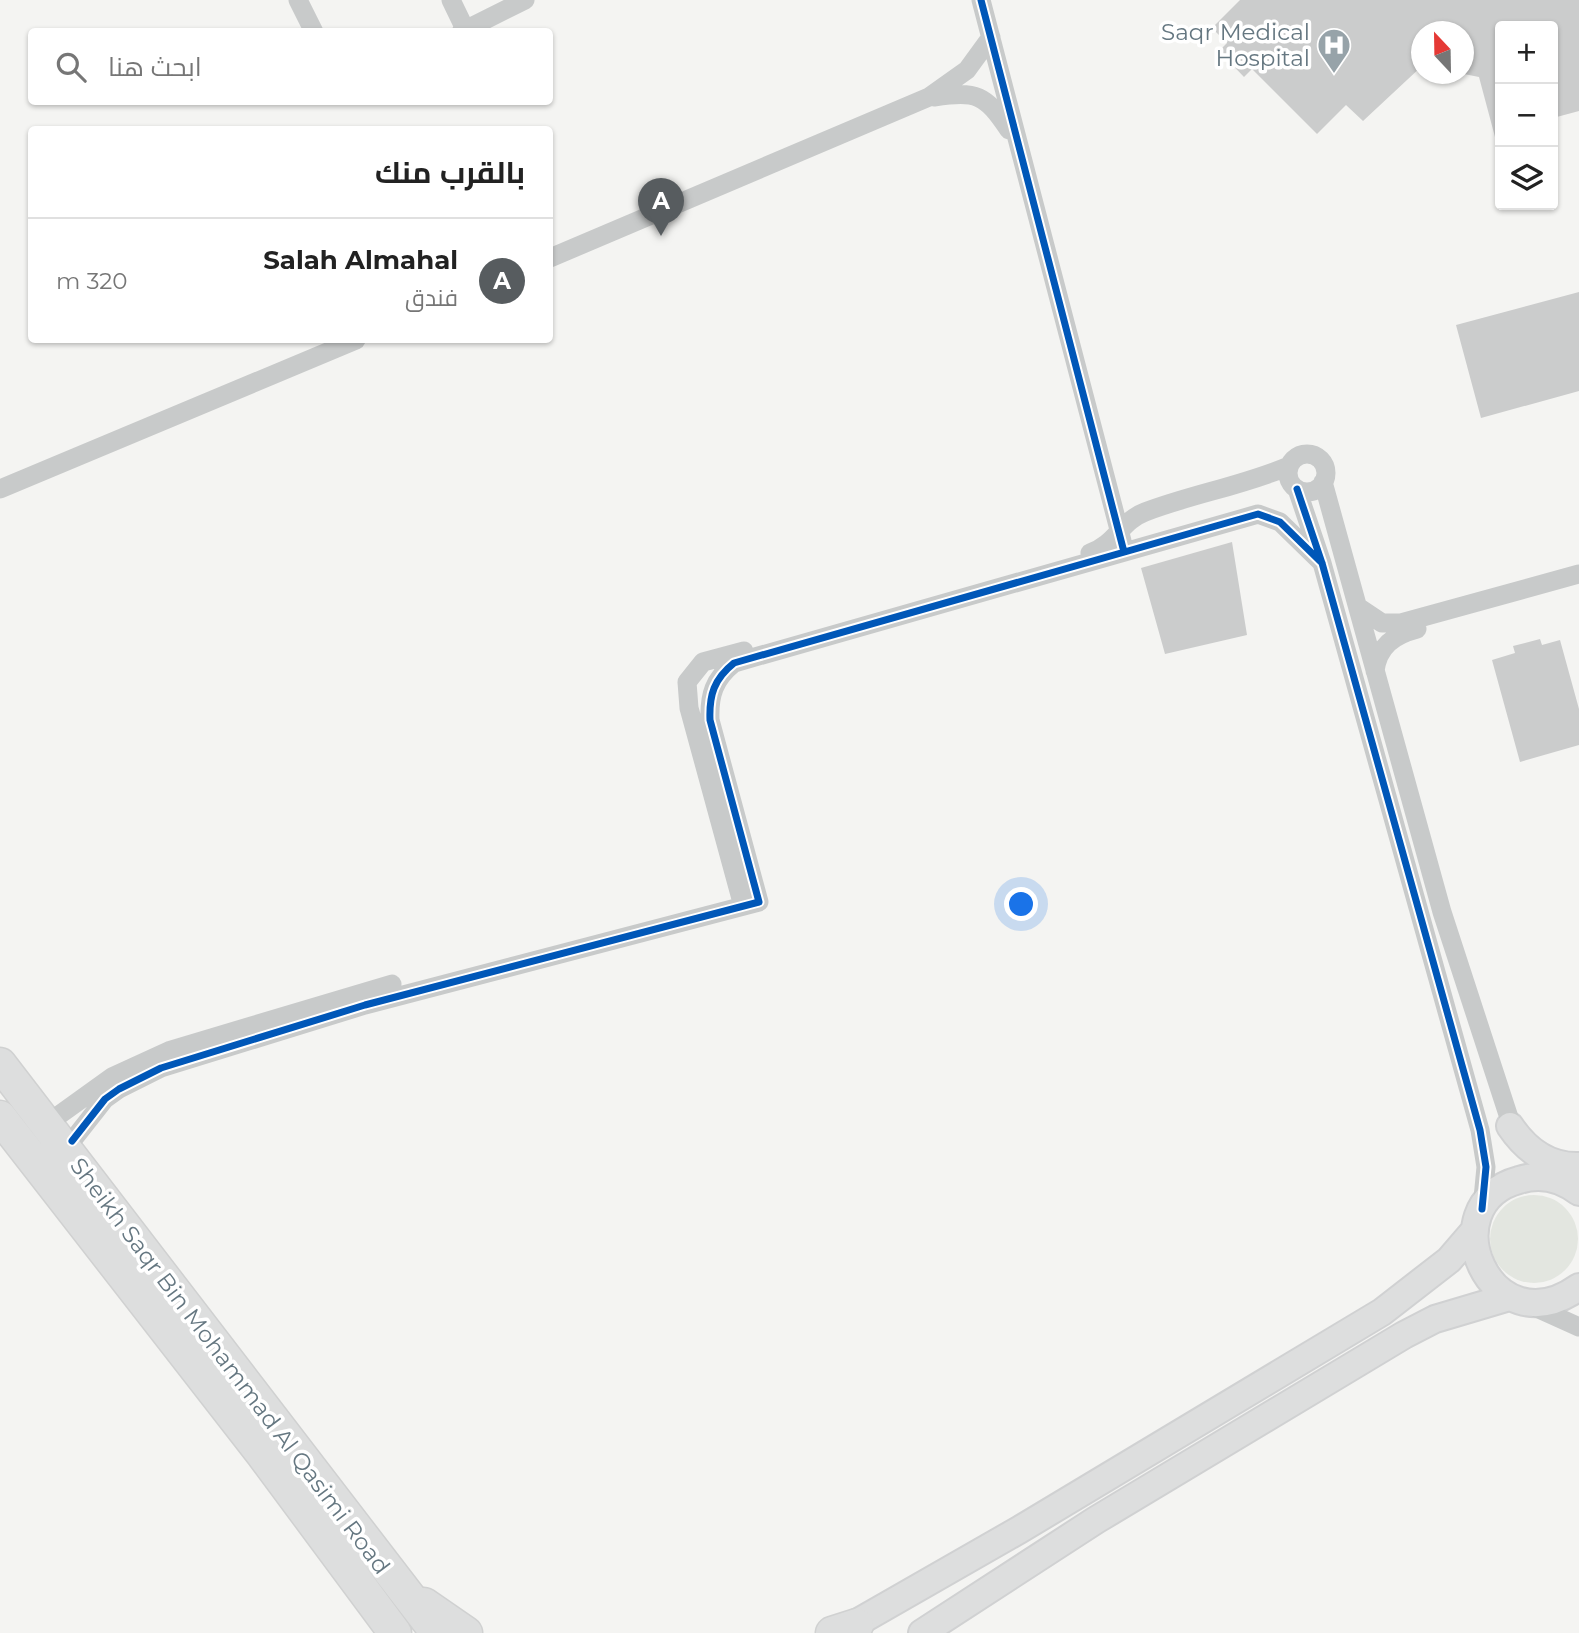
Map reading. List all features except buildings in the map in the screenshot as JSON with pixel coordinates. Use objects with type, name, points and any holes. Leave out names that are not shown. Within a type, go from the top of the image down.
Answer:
[{"type":"highway","name":"Sheikh Saqr Bin Mohammad Al Qasimi Road","points":[[0,1064],[399,1588],[437,1633]]},
{"type":"highway","name":"Sheikh Saqr Bin Mohammad Al Qasimi Road","points":[[0,1117],[263,1455],[395,1633]]},
{"type":"highway","points":[[399,1588],[466,1633]]},
{"type":"main road","points":[[843,1630],[1382,1312],[1449,1260],[1494,1193],[1511,1182],[1530,1176],[1571,1180],[1570,1166],[1535,1155],[1521,1142],[1510,1126]]},
{"type":"main road","points":[[1478,1220],[1475,1251],[1481,1270],[1493,1286],[1515,1299]]},
{"type":"main road","points":[[922,1633],[1096,1520],[1434,1319],[1515,1299],[1543,1303],[1564,1297],[1579,1287]]},
{"type":"street","points":[[298,0],[312,28]]},
{"type":"street","points":[[451,0],[462,28]]},
{"type":"street","points":[[467,28],[525,0]]},
{"type":"street","points":[[981,0],[1122,543]]},
{"type":"street","points":[[553,257],[929,97],[967,70],[991,37]]},
{"type":"street","points":[[929,97],[964,92],[979,96],[993,106],[1018,143]]},
{"type":"street","points":[[0,489],[349,343]]},
{"type":"street","points":[[747,897],[710,720],[709,700],[722,673],[734,663],[1122,543],[1133,518],[1144,512],[1235,487],[1289,466],[1304,454],[1317,457],[1325,468],[1323,482],[1442,912],[1510,1126]]},
{"type":"street","points":[[1289,466],[1290,483],[1297,489],[1322,563],[1480,1130],[1486,1167],[1478,1220]]},
{"type":"street","points":[[1297,489],[1315,490],[1323,482]]},
{"type":"street","points":[[747,897],[689,708],[687,682],[692,671],[703,662],[1107,546],[1258,514],[1280,522],[1322,563]]},
{"type":"street","points":[[1358,607],[1372,620],[1392,625],[1579,574]]},
{"type":"street","points":[[1375,672],[1380,652],[1386,643],[1404,632],[1579,584]]},
{"type":"street","points":[[55,1118],[130,1067],[194,1042],[365,991],[747,897]]},
{"type":"street","points":[[72,1141],[104,1099],[161,1068],[365,1005],[747,897]]},
{"type":"street","points":[[1515,1299],[1579,1327]]},
{"type":"shaded area","points":[[1534,1195],[1551,1198],[1565,1208],[1575,1222],[1578,1239],[1575,1256],[1565,1270],[1551,1280],[1534,1283],[1517,1280],[1503,1270],[1493,1256],[1490,1239],[1493,1222],[1503,1208],[1517,1198]]},
{"type":"cycle path","points":[[981,0],[1124,552]]},
{"type":"cycle path","points":[[1297,489],[1322,563],[1480,1130],[1486,1167],[1482,1209]]},
{"type":"cycle path","points":[[72,1141],[105,1099],[161,1068],[365,1005],[759,902],[710,720],[714,688],[734,663],[1258,514],[1280,522],[1322,563]]},
{"type":"place","name":"Saqr Medical Hospital","points":[[1334,75]]},
{"type":"place","name":"Salah Almahal","points":[[661,236]]}]
